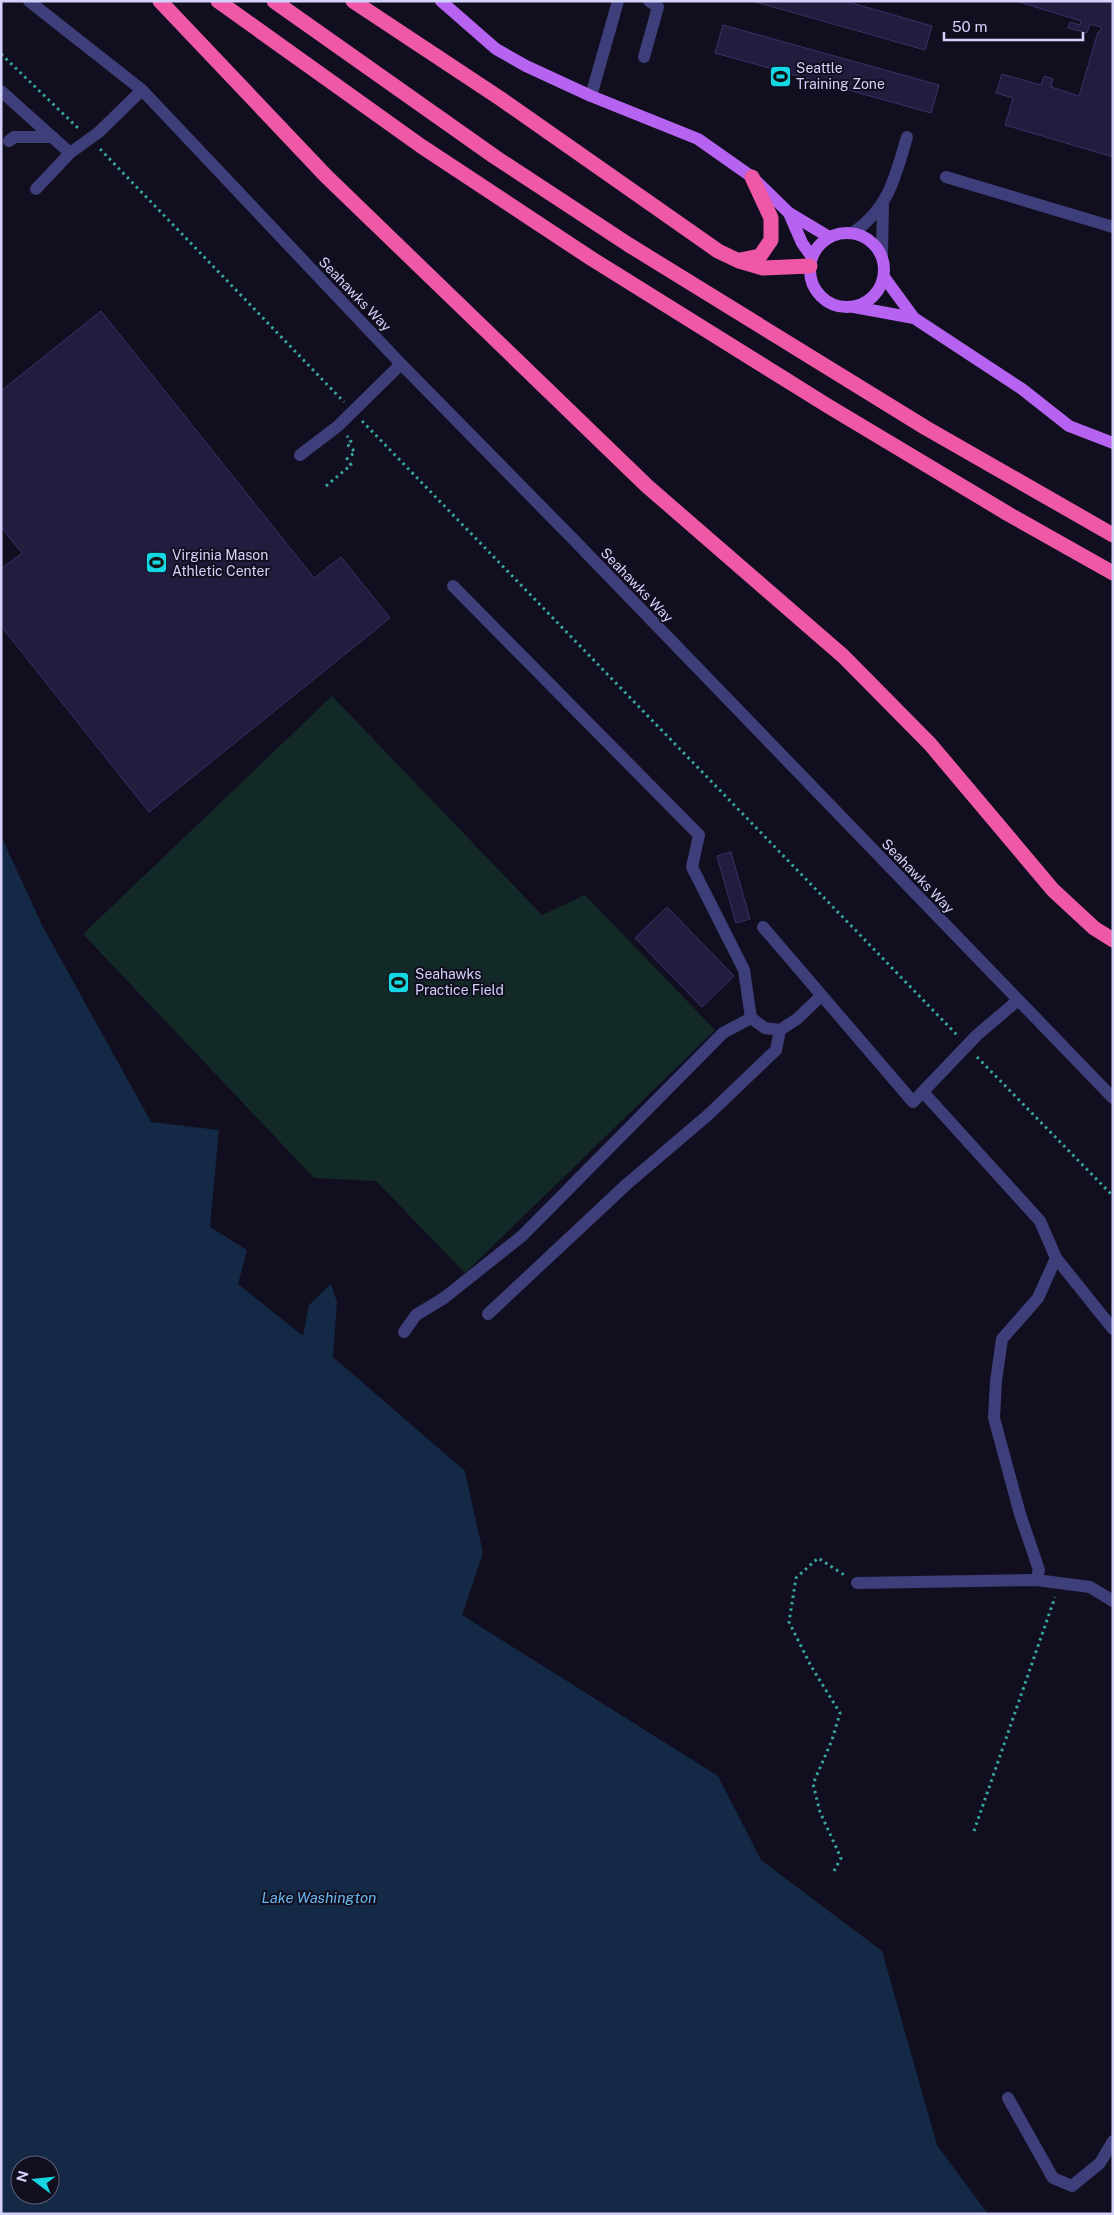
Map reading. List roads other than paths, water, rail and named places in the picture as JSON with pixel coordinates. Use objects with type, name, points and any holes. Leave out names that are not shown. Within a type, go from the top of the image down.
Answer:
[{"type":"highway","points":[[160,1],[326,176],[647,486],[843,656],[930,744],[1053,890],[1094,928],[1113,940]]},
{"type":"highway","points":[[218,1],[421,146],[592,259],[828,406],[1010,515],[1113,573]]},
{"type":"highway","points":[[274,1],[495,157],[629,245],[926,428],[1113,535]]},
{"type":"highway","points":[[353,1],[501,98],[718,251],[739,261],[763,268],[811,262]]},
{"type":"highway","points":[[739,261],[760,256],[771,240],[772,218],[752,177]]},
{"type":"main road","points":[[444,2],[496,49],[526,66],[591,96],[698,139],[752,177],[789,213],[829,237]]},
{"type":"main road","points":[[789,213],[811,262]]},
{"type":"main road","points":[[854,307],[874,297],[881,287],[885,265],[882,254],[870,240],[854,232],[841,232],[829,237],[816,249],[811,262],[810,277],[814,288],[821,297],[831,304],[842,307],[854,307],[914,318]]},
{"type":"main road","points":[[884,276],[914,318],[1022,389],[1069,426],[1113,443]]},
{"type":"street","name":"Seahawks Way","points":[[28,1],[142,90],[401,364],[574,540],[1113,1098]]},
{"type":"street","points":[[591,96],[618,1]]},
{"type":"street","points":[[644,58],[658,7],[649,1]]},
{"type":"street","points":[[36,189],[70,153],[99,132],[142,90]]},
{"type":"street","points":[[1,91],[70,153]]},
{"type":"street","points":[[9,141],[14,137],[53,137]]},
{"type":"street","points":[[854,232],[869,222],[883,204],[907,138]]},
{"type":"street","points":[[946,177],[1113,227]]},
{"type":"street","points":[[882,254],[883,204]]},
{"type":"street","points":[[300,455],[338,426],[401,364]]},
{"type":"street","points":[[453,586],[699,834],[692,867],[744,970],[751,1018],[764,1028],[780,1030],[797,1019],[822,996]]},
{"type":"street","points":[[763,927],[913,1102],[977,1035],[1018,1001]]},
{"type":"street","points":[[404,1332],[416,1314],[444,1298],[522,1236],[723,1033],[751,1018]]},
{"type":"street","points":[[488,1314],[627,1184],[708,1115],[776,1050],[780,1030]]},
{"type":"street","points":[[923,1092],[1040,1221],[1056,1258],[1113,1329]]},
{"type":"street","points":[[1036,1580],[1039,1570],[1020,1514],[994,1418],[996,1381],[1002,1339],[1038,1298],[1056,1258]]},
{"type":"street","points":[[857,1583],[1036,1580],[1090,1586],[1113,1601]]},
{"type":"street","points":[[1008,2098],[1053,2178],[1072,2186],[1100,2163],[1113,2142]]},
{"type":"water","name":"Lake Washington","points":[[1,836],[43,927],[151,1122],[219,1130],[210,1227],[247,1250],[238,1284],[303,1336],[309,1305],[331,1284],[337,1302],[333,1357],[465,1471],[483,1553],[462,1615],[718,1776],[761,1860],[882,1951],[937,2145],[988,2214],[1,2214]]},
{"type":"place","name":"Seattle Training Zone","points":[[780,76]]},
{"type":"place","name":"Virginia Mason Athletic Center","points":[[156,563]]},
{"type":"place","name":"Seahawks Practice Field","points":[[399,982]]}]
